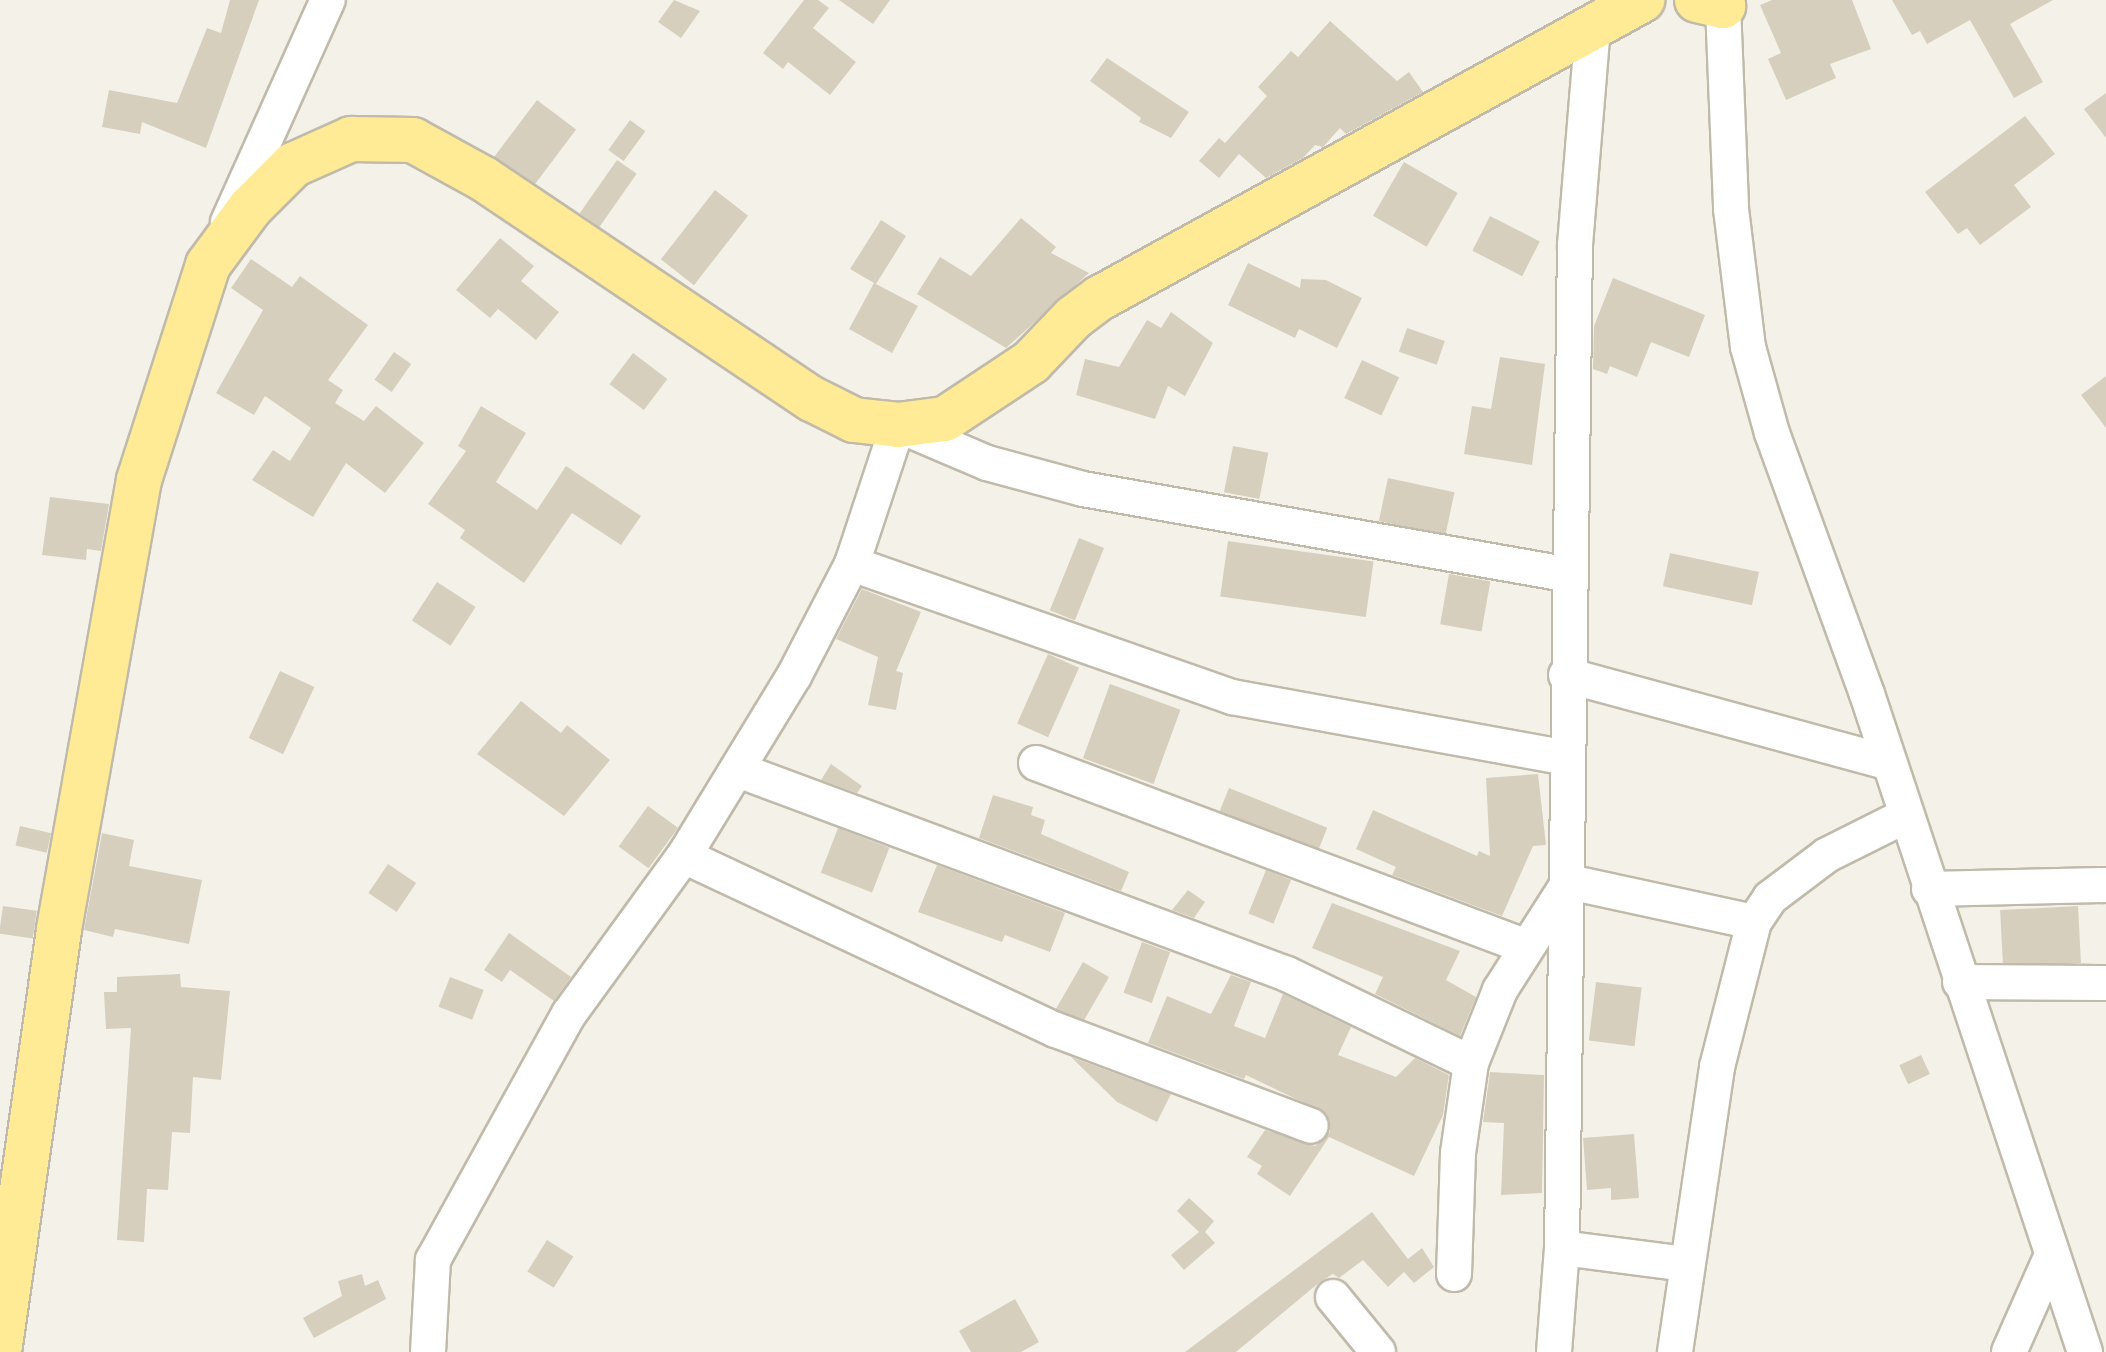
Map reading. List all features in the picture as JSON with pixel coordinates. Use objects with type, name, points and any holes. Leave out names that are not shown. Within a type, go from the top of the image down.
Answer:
[{"type":"main road","points":[[0,1345],[59,929],[139,480],[208,265],[250,208],[293,165],[351,139],[413,140],[484,179],[812,399],[854,420],[898,425],[945,419],[982,399],[1100,298],[1642,0]]},
{"type":"street","points":[[208,265],[328,0]]},
{"type":"street","points":[[1714,2],[1732,223],[1748,347],[1772,433],[1889,763],[2085,1352]]},
{"type":"street","points":[[1554,1352],[1562,1248],[1561,1045],[1569,882],[1566,675],[1575,245],[1593,25]]},
{"type":"street","points":[[428,1352],[433,1260],[445,1236],[569,1014],[684,856],[738,770],[852,564],[898,425],[987,463],[1083,489],[1569,575]]},
{"type":"street","points":[[852,564],[1232,697],[1567,758]]},
{"type":"street","points":[[1566,675],[1889,763]]},
{"type":"street","points":[[1036,763],[1527,947]]},
{"type":"street","points":[[738,770],[1287,974],[1471,1063]]},
{"type":"street","points":[[1675,1352],[1685,1264],[1717,1067],[1754,922],[1770,898],[1827,855],[1905,816]]},
{"type":"street","points":[[684,856],[1056,1030],[1311,1126]]},
{"type":"street","points":[[1569,882],[1754,922]]},
{"type":"street","points":[[1454,1274],[1458,1153],[1471,1063],[1500,990],[1569,882]]},
{"type":"street","points":[[1929,889],[2106,885]]},
{"type":"street","points":[[1960,982],[2106,983]]},
{"type":"street","points":[[1562,1248],[1685,1264]]},
{"type":"street","points":[[2009,1352],[2051,1257]]},
{"type":"street","points":[[1333,1297],[1378,1352]]},
{"type":"building","points":[[230,0],[259,0],[206,148],[142,122],[140,134],[102,127],[109,90],[177,103],[207,28],[221,33]]},
{"type":"building","points":[[674,0],[700,11],[681,38],[658,22]]},
{"type":"building","points":[[804,0],[818,0],[829,8],[813,28],[856,62],[830,95],[788,62],[783,69],[763,53]]},
{"type":"building","points":[[839,0],[890,0],[873,24]]},
{"type":"building","points":[[1772,0],[1852,0],[1871,49],[1830,64],[1836,78],[1786,100],[1768,59],[1781,53],[1760,5]]},
{"type":"building","points":[[1892,0],[2053,0],[2010,24],[2043,82],[2014,98],[1970,20],[1927,44],[1920,31],[1912,35]]},
{"type":"building","points":[[1330,21],[1397,81],[1409,72],[1423,92],[1346,134],[1340,128],[1323,147],[1315,145],[1303,158],[1266,178],[1239,154],[1219,178],[1199,161],[1219,138],[1225,143],[1267,96],[1258,87],[1291,51],[1298,57]]},
{"type":"building","points":[[1107,58],[1189,112],[1171,138],[1139,122],[1141,118],[1090,81]]},
{"type":"building","points":[[2106,93],[2106,138],[2084,109]]},
{"type":"building","points":[[537,100],[576,129],[533,186],[494,157]]},
{"type":"building","points":[[2025,116],[2055,154],[2014,185],[2031,207],[1980,245],[1967,228],[1958,234],[1925,192]]},
{"type":"building","points":[[630,120],[645,131],[624,161],[608,150]]},
{"type":"building","points":[[617,160],[637,174],[599,227],[580,213]]},
{"type":"building","points":[[1404,162],[1458,193],[1427,247],[1373,216]]},
{"type":"building","points":[[715,190],[748,216],[694,285],[661,259]]},
{"type":"building","points":[[1490,216],[1540,241],[1522,276],[1472,251]]},
{"type":"building","points":[[1021,218],[1056,247],[1051,253],[1089,273],[1006,348],[917,294],[940,257],[971,276]]},
{"type":"building","points":[[881,220],[906,236],[876,284],[918,306],[892,353],[849,329],[874,283],[850,269]]},
{"type":"building","points":[[500,238],[534,266],[521,281],[559,312],[536,340],[498,309],[490,318],[456,290]]},
{"type":"building","points":[[251,259],[292,287],[300,276],[368,325],[328,380],[343,390],[335,403],[364,421],[376,406],[424,443],[385,493],[346,463],[313,517],[252,480],[273,450],[290,461],[311,428],[265,396],[254,415],[216,393],[263,310],[231,288]]},
{"type":"building","points":[[1248,263],[1300,288],[1301,279],[1326,280],[1362,298],[1337,348],[1299,329],[1295,338],[1228,305]]},
{"type":"building","points":[[1613,278],[1705,315],[1689,357],[1651,342],[1637,377],[1610,366],[1607,374],[1593,369],[1594,326]]},
{"type":"building","points":[[1171,312],[1213,343],[1185,396],[1168,386],[1155,419],[1076,395],[1085,359],[1119,367],[1147,320],[1161,328]]},
{"type":"building","points":[[1407,328],[1445,341],[1437,365],[1399,352]]},
{"type":"building","points":[[394,352],[411,364],[392,392],[374,380]]},
{"type":"building","points":[[633,353],[667,379],[644,410],[610,384]]},
{"type":"building","points":[[1500,357],[1545,364],[1532,465],[1464,454],[1472,406],[1491,409]]},
{"type":"building","points":[[1362,360],[1399,377],[1381,415],[1344,398]]},
{"type":"building","points":[[2106,376],[2106,428],[2081,395]]},
{"type":"building","points":[[481,406],[526,433],[496,482],[537,510],[566,466],[641,516],[621,545],[572,513],[524,583],[460,538],[465,530],[428,504],[466,451],[458,446]]},
{"type":"building","points":[[1233,446],[1268,453],[1259,499],[1224,492]]},
{"type":"building","points":[[1388,478],[1455,492],[1445,535],[1379,521]]},
{"type":"building","points":[[50,497],[109,504],[101,551],[87,549],[86,560],[42,555]]},
{"type":"building","points":[[1079,538],[1104,548],[1075,620],[1050,610]]},
{"type":"building","points":[[1228,541],[1374,561],[1366,617],[1220,596]]},
{"type":"building","points":[[1670,553],[1759,572],[1752,605],[1663,586]]},
{"type":"building","points":[[1449,574],[1490,581],[1482,632],[1440,624]]},
{"type":"building","points":[[437,582],[476,607],[451,646],[412,621]]},
{"type":"building","points":[[862,589],[921,612],[896,671],[903,673],[896,710],[868,705],[878,657],[836,639]]},
{"type":"building","points":[[1048,654],[1079,668],[1048,737],[1017,723]]},
{"type":"building","points":[[280,671],[314,687],[283,754],[249,738]]},
{"type":"building","points":[[1110,684],[1180,710],[1153,784],[1083,758]]},
{"type":"building","points":[[521,701],[561,733],[567,725],[610,760],[564,816],[477,754]]},
{"type":"building","points":[[831,764],[862,786],[857,793],[821,780]]},
{"type":"building","points":[[1538,774],[1546,845],[1533,846],[1502,916],[1392,875],[1396,867],[1356,849],[1373,810],[1477,856],[1479,851],[1490,856],[1486,778]]},
{"type":"building","points":[[1229,788],[1327,828],[1318,851],[1220,811]]},
{"type":"building","points":[[993,795],[1033,807],[1031,815],[1045,820],[1041,834],[1129,872],[1121,891],[979,838]]},
{"type":"building","points":[[648,806],[678,828],[649,868],[619,846]]},
{"type":"building","points":[[20,826],[51,833],[47,853],[16,845]]},
{"type":"building","points":[[838,828],[889,848],[872,893],[821,873]]},
{"type":"building","points":[[102,833],[134,840],[129,866],[202,880],[189,944],[115,929],[113,937],[84,930]]},
{"type":"building","points":[[388,864],[416,883],[397,912],[368,893]]},
{"type":"building","points":[[937,865],[1065,913],[1050,952],[1005,935],[1002,942],[918,912]]},
{"type":"building","points":[[1266,870],[1291,880],[1273,924],[1248,914]]},
{"type":"building","points":[[1188,890],[1205,902],[1194,918],[1172,910]]},
{"type":"building","points":[[1332,903],[1460,951],[1446,980],[1476,997],[1460,1036],[1375,994],[1383,977],[1312,948]]},
{"type":"building","points":[[3,906],[37,911],[33,938],[0,934]]},
{"type":"building","points":[[2078,906],[2081,963],[2003,967],[2000,910]]},
{"type":"building","points":[[509,933],[571,977],[554,1001],[510,970],[502,982],[484,970]]},
{"type":"building","points":[[1142,942],[1170,952],[1152,1003],[1124,993]]},
{"type":"building","points":[[1083,962],[1109,977],[1082,1024],[1056,1009]]},
{"type":"building","points":[[180,974],[181,987],[230,991],[221,1080],[193,1077],[190,1133],[172,1132],[168,1190],[147,1189],[144,1242],[117,1240],[131,1028],[106,1029],[104,992],[117,992],[117,977]]},
{"type":"building","points":[[1231,975],[1251,982],[1234,1026],[1265,1038],[1283,994],[1351,1027],[1338,1055],[1396,1077],[1415,1058],[1449,1075],[1443,1115],[1414,1176],[1329,1137],[1290,1196],[1257,1174],[1262,1166],[1247,1157],[1265,1130],[1315,1146],[1330,1132],[1327,1114],[1246,1075],[1244,1079],[1148,1043],[1167,996],[1211,1014]]},
{"type":"building","points":[[450,977],[484,990],[472,1020],[439,1007]]},
{"type":"building","points":[[1596,982],[1642,988],[1634,1046],[1589,1041]]},
{"type":"building","points":[[1921,1055],[1930,1074],[1908,1084],[1899,1065]]},
{"type":"building","points":[[1071,1057],[1171,1094],[1157,1122],[1117,1102]]},
{"type":"building","points":[[1490,1072],[1544,1075],[1542,1193],[1501,1195],[1504,1123],[1483,1122]]},
{"type":"building","points":[[1634,1134],[1639,1198],[1611,1200],[1611,1188],[1587,1190],[1583,1138]]},
{"type":"building","points":[[1189,1198],[1214,1221],[1205,1232],[1215,1243],[1184,1270],[1171,1255],[1199,1232],[1177,1211]]},
{"type":"building","points":[[1372,1212],[1408,1259],[1422,1248],[1434,1267],[1414,1283],[1404,1272],[1388,1287],[1363,1260],[1339,1278],[1333,1274],[1321,1281],[1236,1352],[1185,1352]]},
{"type":"building","points":[[547,1240],[573,1256],[554,1288],[527,1271]]},
{"type":"building","points":[[362,1274],[365,1286],[378,1280],[386,1299],[314,1338],[303,1318],[342,1296],[338,1281]]},
{"type":"building","points":[[1015,1299],[1039,1342],[1021,1352],[971,1352],[959,1331]]}]
